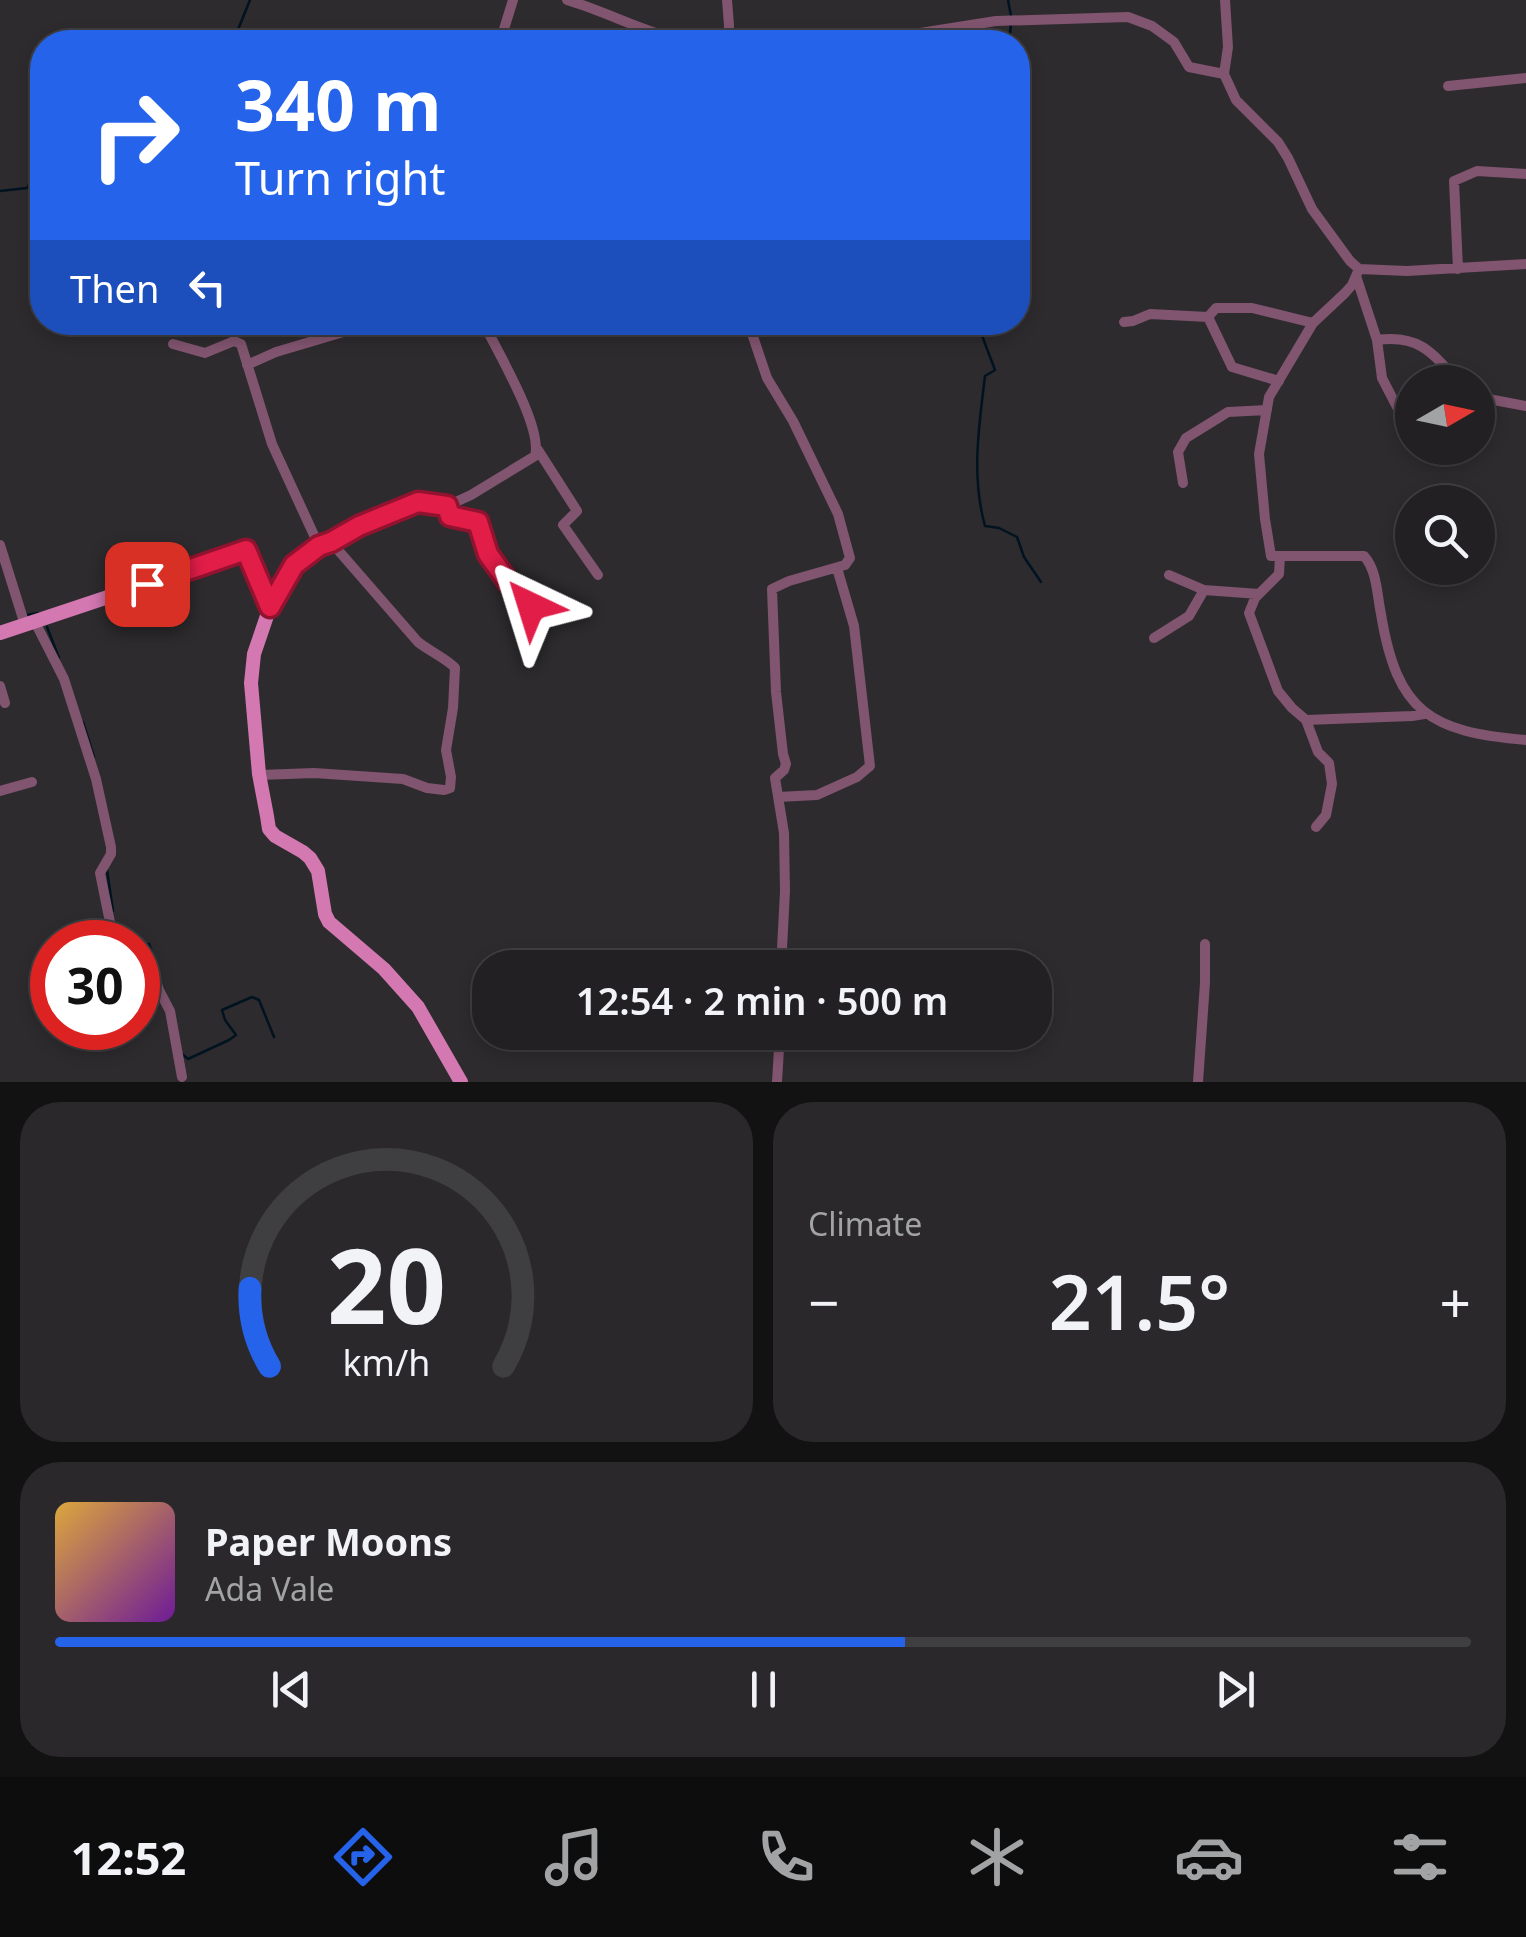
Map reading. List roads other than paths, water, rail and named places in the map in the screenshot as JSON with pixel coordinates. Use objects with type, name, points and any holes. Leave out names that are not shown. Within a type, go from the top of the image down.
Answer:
[{"type":"main road","points":[[0,634],[246,550],[270,607],[254,654],[251,682],[270,829],[278,839],[310,858],[318,871],[325,914],[330,922],[384,969],[418,1007],[461,1082]]},
{"type":"street","points":[[504,30],[513,0]]},
{"type":"street","points":[[567,0],[646,30]]},
{"type":"street","points":[[727,0],[729,30]]},
{"type":"street","points":[[1225,0],[1228,47],[1224,74],[1236,100],[1278,142],[1312,209],[1357,272],[1377,340],[1382,378],[1395,403]]},
{"type":"street","points":[[942,30],[1011,20],[1128,17],[1152,26],[1174,42],[1189,67],[1224,74]]},
{"type":"street","points":[[1448,86],[1526,78]]},
{"type":"street","points":[[1458,269],[1454,181],[1477,171],[1526,174]]},
{"type":"street","points":[[1357,272],[1526,264]]},
{"type":"street","points":[[1357,272],[1345,293],[1313,323],[1270,397],[1259,454],[1271,556],[1364,556],[1369,562],[1397,678],[1424,714],[1446,726],[1526,740]]},
{"type":"street","points":[[1208,317],[1216,308],[1252,308],[1313,323]]},
{"type":"street","points":[[1124,322],[1150,314],[1208,317]]},
{"type":"street","points":[[1208,317],[1232,367],[1279,381]]},
{"type":"street","points":[[247,365],[333,335]]},
{"type":"street","points":[[490,335],[530,416],[538,450],[577,511],[564,525],[598,574]]},
{"type":"street","points":[[752,335],[766,378],[793,420],[838,514],[850,558],[846,565],[772,589],[776,692],[786,764],[775,778],[784,833],[782,950]]},
{"type":"street","points":[[1377,340],[1398,337],[1430,350],[1443,365]]},
{"type":"street","points":[[173,344],[205,354],[234,341],[241,344],[272,444],[319,546]]},
{"type":"street","points":[[1495,400],[1526,406]]},
{"type":"street","points":[[1183,483],[1178,452],[1186,438],[1228,412],[1267,410]]},
{"type":"street","points":[[270,607],[294,565],[319,546],[418,502],[447,506],[536,456],[538,450]]},
{"type":"street","points":[[447,506],[450,516],[478,522],[488,554],[531,606]]},
{"type":"street","points":[[260,775],[314,773],[404,778],[427,788],[450,788],[446,750],[455,668],[418,642],[331,542]]},
{"type":"street","points":[[0,545],[30,623],[64,679],[96,779],[111,847],[100,874],[109,920]]},
{"type":"street","points":[[1280,556],[1278,574],[1258,594],[1249,613],[1278,692],[1306,720],[1318,752],[1328,763],[1332,784],[1326,815],[1316,827]]},
{"type":"street","points":[[778,797],[817,795],[870,766],[854,626],[837,568]]},
{"type":"street","points":[[1169,575],[1204,590],[1258,594]]},
{"type":"street","points":[[1154,638],[1189,616],[1204,590]]},
{"type":"street","points":[[0,686],[5,703]]},
{"type":"street","points":[[1306,720],[1424,714]]},
{"type":"street","points":[[0,792],[32,782]]},
{"type":"street","points":[[1198,1082],[1205,944]]},
{"type":"street","points":[[160,992],[170,1011],[182,1078]]},
{"type":"street","points":[[777,1082],[779,1050]]},
{"type":"waterway","points":[[238,30],[250,0]]},
{"type":"waterway","points":[[1008,0],[1011,16]]},
{"type":"waterway","points":[[1010,30],[1011,24]]},
{"type":"waterway","points":[[0,191],[27,188],[30,183]]},
{"type":"waterway","points":[[982,335],[995,370],[985,376],[979,432],[978,488],[985,526],[1017,537],[1024,557],[1041,582]]},
{"type":"waterway","points":[[27,615],[38,613]]},
{"type":"waterway","points":[[47,627],[59,658]]},
{"type":"waterway","points":[[83,722],[94,757]]},
{"type":"waterway","points":[[107,870],[113,911]]},
{"type":"waterway","points":[[182,1054],[188,1059],[236,1035],[222,1010],[252,997],[259,1000],[274,1037]]}]
